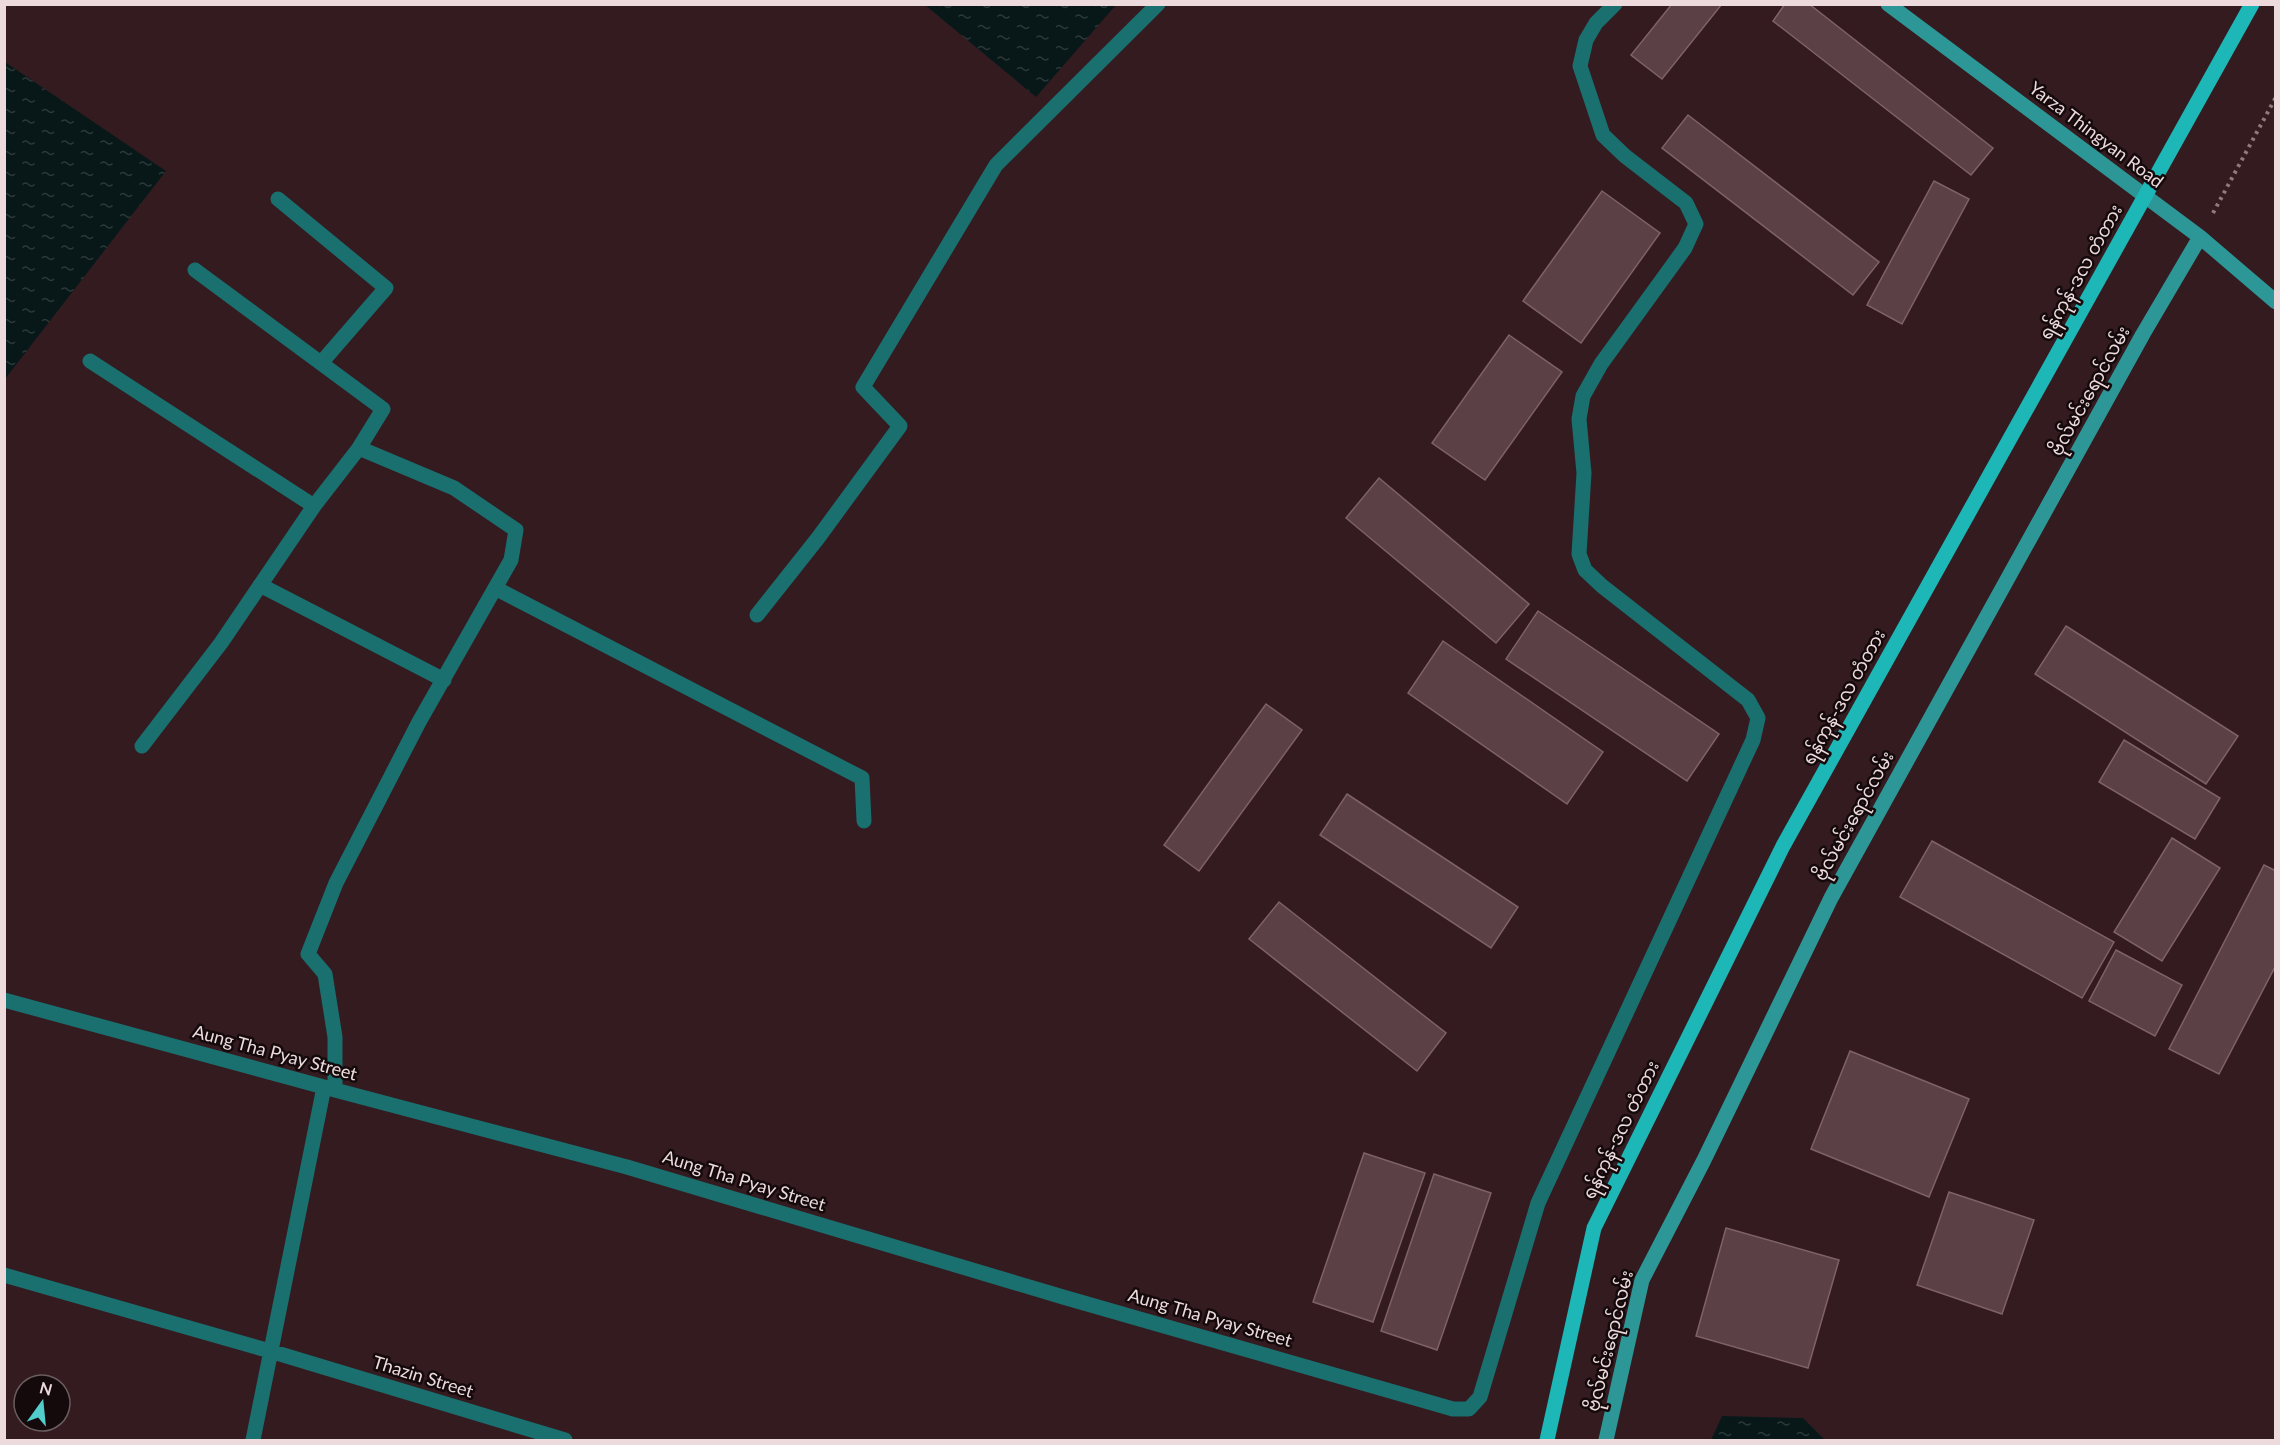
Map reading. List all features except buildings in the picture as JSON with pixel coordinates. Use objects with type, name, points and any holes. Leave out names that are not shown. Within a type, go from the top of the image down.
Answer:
[{"type":"main road","name":"ရန်ကုန်-ဒလ တံတား","points":[[1547,1440],[1594,1228],[1783,846],[2252,4]]},
{"type":"street","points":[[756,615],[818,538],[900,426],[862,387],[996,165],[1158,4]]},
{"type":"street","name":"Aung Tha Pyay Street","points":[[4,1000],[329,1089],[627,1167],[1063,1297],[1453,1409],[1469,1409],[1480,1397],[1538,1203],[1753,740],[1758,718],[1748,700],[1602,586],[1585,570],[1579,554],[1584,473],[1579,419],[1583,396],[1601,364],[1685,248],[1695,224],[1686,203],[1625,156],[1602,135],[1580,66],[1586,40],[1596,22],[1615,4]]},
{"type":"street","name":"Yarza Thingyan Road","points":[[1888,4],[2200,237],[2276,302]]},
{"type":"street","points":[[278,199],[386,288],[321,363]]},
{"type":"street","name":"ဗိုလ်မင်းရောင်လမ်း","points":[[1606,1440],[1642,1280],[1704,1160],[1831,898],[2143,334],[2200,237]]},
{"type":"street","points":[[142,746],[221,643],[314,506],[359,448],[383,409],[195,270]]},
{"type":"street","points":[[90,361],[314,506]]},
{"type":"street","points":[[253,1440],[270,1351],[329,1089],[335,1037],[325,974],[308,954],[336,883],[511,560],[516,530],[454,488],[359,448]]},
{"type":"street","points":[[261,585],[444,680]]},
{"type":"street","points":[[495,588],[862,778],[864,821]]},
{"type":"street","name":"Thazin Street","points":[[4,1275],[270,1351],[558,1440]]},
{"type":"path","points":[[2200,237],[2276,97]]},
{"type":"water","points":[[925,5],[1116,5],[1036,97]]},
{"type":"water","points":[[5,62],[166,171],[5,379]]},
{"type":"water","points":[[1722,1416],[1803,1418],[1825,1440],[1711,1440]]}]
